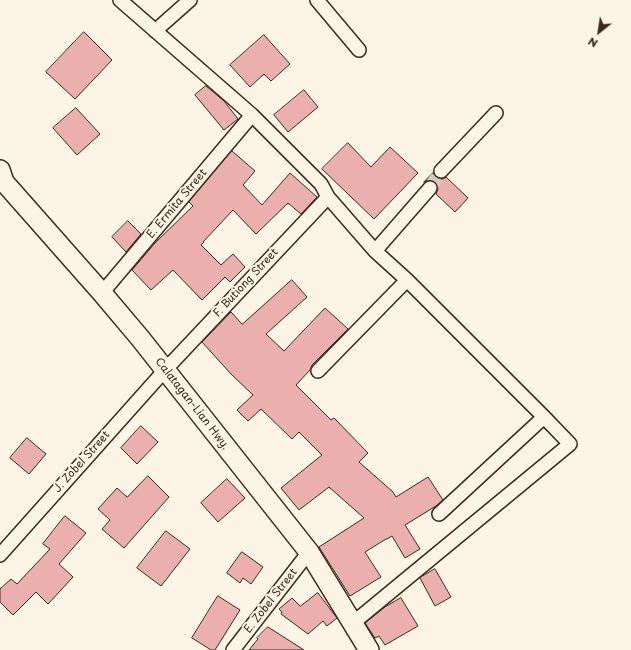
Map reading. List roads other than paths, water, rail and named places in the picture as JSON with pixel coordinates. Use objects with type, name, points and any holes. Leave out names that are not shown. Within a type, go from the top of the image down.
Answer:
[{"type":"main road","name":"Calatagan-Lian Hwy.","points":[[0,170],[4,182],[102,292],[140,338],[309,552],[369,650]]},
{"type":"street","points":[[120,0],[252,115],[321,184],[328,196],[375,251],[407,280],[544,416],[570,444],[353,623]]},
{"type":"street","points":[[155,31],[190,0]]},
{"type":"street","points":[[317,0],[359,50]]},
{"type":"street","points":[[441,171],[496,113]]},
{"type":"street","name":"E. Ermita Street","points":[[102,292],[252,115]]},
{"type":"street","points":[[375,251],[430,188]]},
{"type":"street","name":"F. Butiong Street","points":[[165,370],[328,196]]},
{"type":"street","points":[[318,371],[407,280]]},
{"type":"street","name":"J. Zobel Street","points":[[0,555],[165,370]]},
{"type":"street","points":[[439,514],[544,416]]},
{"type":"street","name":"E. Zobel Street","points":[[233,650],[309,552]]},
{"type":"tunnel","points":[[430,188],[441,171]]}]
